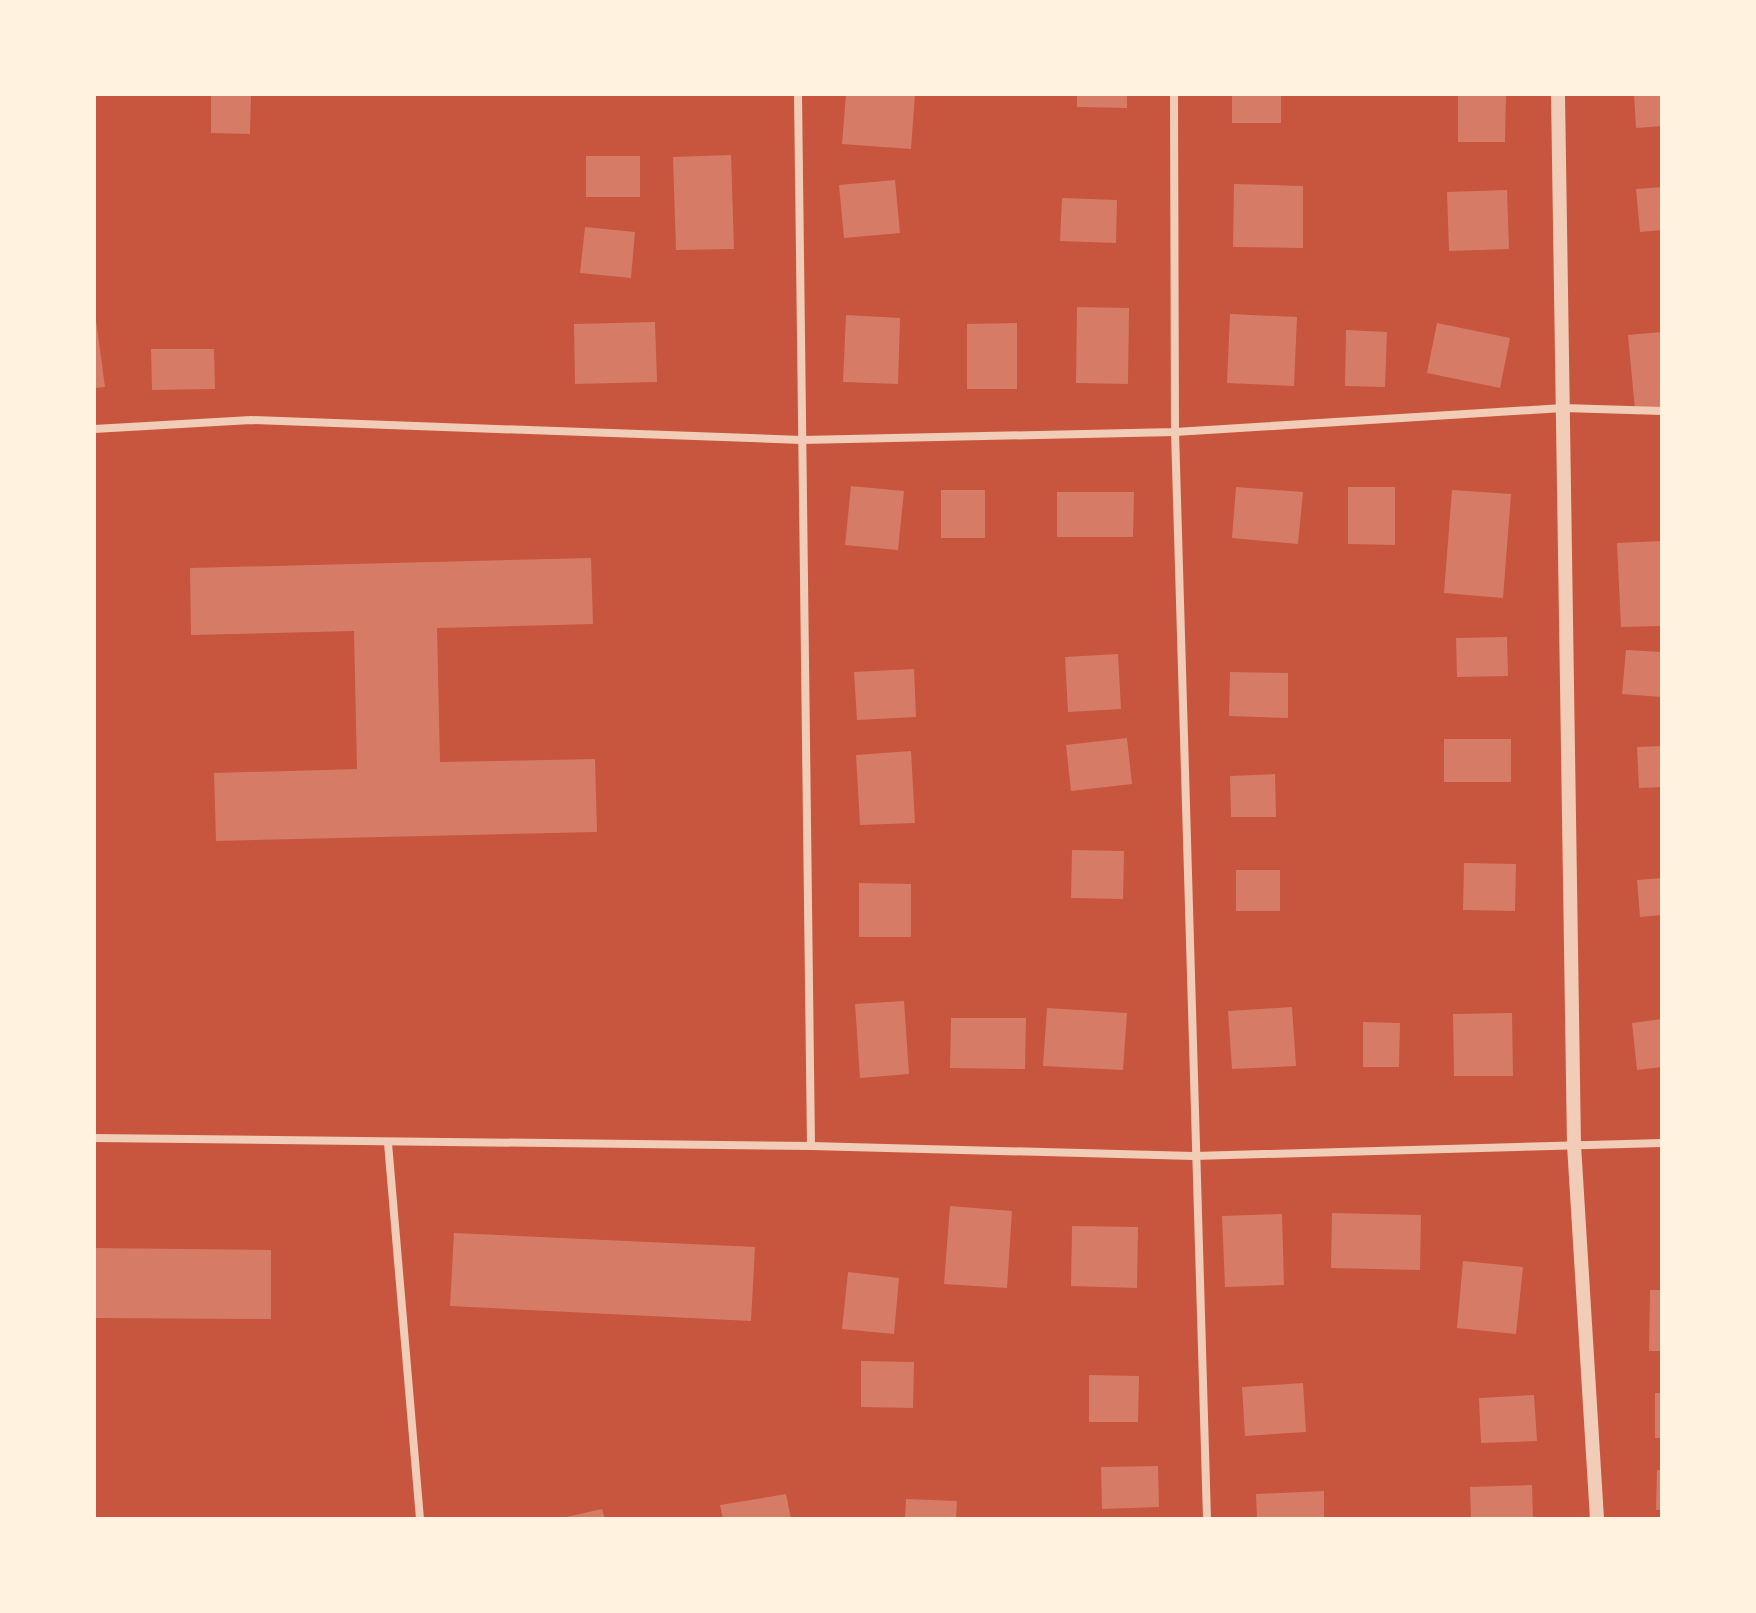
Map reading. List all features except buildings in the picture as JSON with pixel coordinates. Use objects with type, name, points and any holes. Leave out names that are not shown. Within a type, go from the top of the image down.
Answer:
[{"type":"street","points":[[798,94],[811,1146]]},
{"type":"street","points":[[1174,94],[1175,432],[1207,1519]]},
{"type":"street","points":[[1558,94],[1574,1145],[1597,1519]]},
{"type":"street","points":[[94,429],[251,420],[802,440],[1175,432],[1563,408],[1662,411]]},
{"type":"street","points":[[94,1138],[811,1146],[1194,1156],[1662,1143]]},
{"type":"street","points":[[388,1143],[420,1519]]}]
